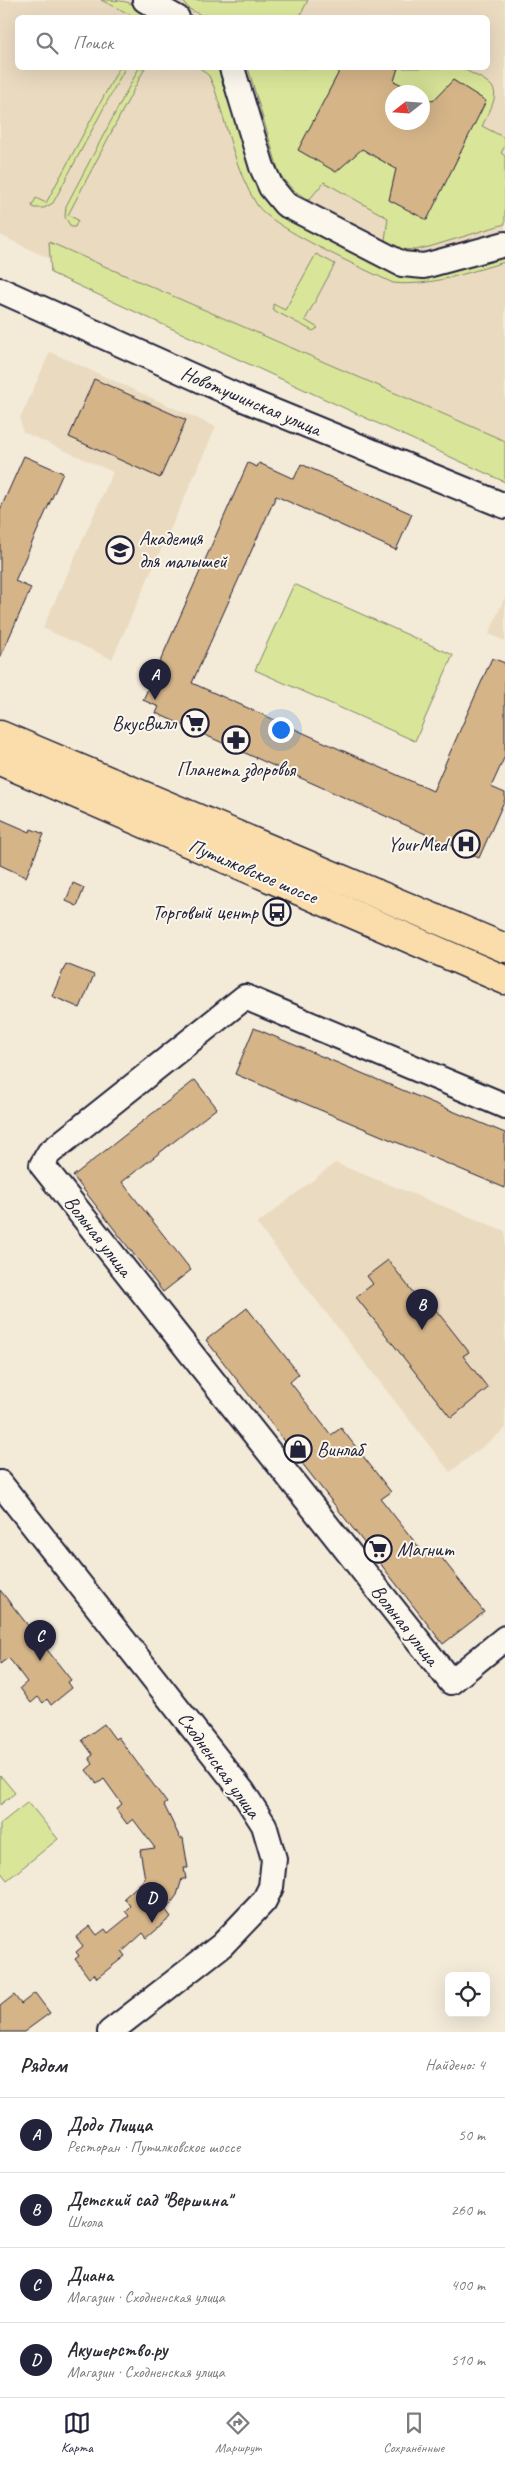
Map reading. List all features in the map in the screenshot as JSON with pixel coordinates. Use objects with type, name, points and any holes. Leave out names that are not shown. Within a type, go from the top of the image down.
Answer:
[{"type":"main road","name":"Путилковское шоссе","points":[[0,735],[505,948]]},
{"type":"main road","name":"Путилковское шоссе","points":[[0,761],[505,980]]},
{"type":"street","points":[[145,0],[172,15]]},
{"type":"street","points":[[233,70],[262,167],[270,187],[285,204],[402,264],[424,266],[505,244]]},
{"type":"street","name":"Новотушинская улица","points":[[0,290],[241,398],[505,506]]},
{"type":"street","name":"Вольная улица","points":[[505,1106],[245,997],[49,1152],[42,1165],[451,1682],[505,1638]]},
{"type":"street","name":"Сходненская улица","points":[[0,1483],[243,1792],[264,1825],[271,1844],[274,1867],[271,1887],[255,1912],[222,1945],[110,2032]]},
{"type":"shaded area","points":[[0,0],[505,0],[505,442],[96,281],[0,235]]},
{"type":"shaded area","name":"Академия для малышей","points":[[50,352],[216,427],[112,659],[43,628],[113,472],[23,432],[20,419]]},
{"type":"shaded area","points":[[505,597],[505,641],[489,634]]},
{"type":"shaded area","points":[[335,1163],[505,1231],[505,1429],[450,1472],[257,1224]]},
{"type":"green space","points":[[101,0],[132,4],[142,11],[144,15],[131,15]]},
{"type":"green space","points":[[182,0],[308,0],[300,15],[201,15],[189,9]]},
{"type":"green space","points":[[118,70],[124,70],[53,203],[44,208],[34,208],[32,206],[36,198],[46,203]]},
{"type":"green space","points":[[138,70],[144,70],[68,215],[78,220],[75,227],[71,227],[65,217],[66,206]]},
{"type":"green space","points":[[202,70],[221,70],[249,162],[382,266],[505,250],[505,262],[435,281],[407,284],[393,283],[341,258],[280,225],[257,205],[249,192],[237,163],[209,76]]},
{"type":"green space","points":[[249,70],[465,70],[490,84],[494,90],[493,103],[482,126],[505,138],[505,146],[501,153],[505,156],[505,224],[429,247],[415,250],[400,249],[385,240],[388,218],[324,182],[309,200],[292,188],[279,172]]},
{"type":"green space","points":[[49,242],[505,441],[505,482],[51,273]]},
{"type":"green space","points":[[316,254],[335,264],[305,320],[318,328],[313,331],[273,310],[273,304],[285,310]]},
{"type":"green space","points":[[294,584],[453,655],[415,741],[255,670]]},
{"type":"green space","points":[[0,1775],[15,1793],[0,1805]]},
{"type":"green space","points":[[28,1802],[58,1839],[7,1880],[0,1871],[0,1824]]},
{"type":"building","points":[[340,70],[397,70],[394,81],[402,85],[385,85],[385,130],[430,130],[430,100],[433,101],[453,80],[486,101],[427,220],[389,200],[396,169],[362,149],[336,172],[298,150]]},
{"type":"building","points":[[94,379],[186,420],[160,478],[69,437]]},
{"type":"building","points":[[24,456],[63,473],[15,581],[31,588],[0,658],[0,510]]},
{"type":"building","points":[[248,463],[257,467],[259,463],[294,479],[301,464],[412,514],[396,550],[276,496],[192,683],[433,791],[492,658],[505,663],[505,756],[491,787],[505,793],[505,799],[479,858],[156,713],[159,707],[143,700]]},
{"type":"building","points":[[0,819],[30,832],[31,829],[44,834],[26,877],[0,865]]},
{"type":"building","points":[[73,883],[84,888],[77,906],[66,901]]},
{"type":"building","points":[[66,964],[94,975],[80,1008],[52,996]]},
{"type":"building","points":[[254,1028],[505,1133],[505,1188],[235,1074]]},
{"type":"building","points":[[195,1080],[217,1108],[122,1182],[191,1270],[163,1292],[73,1176]]},
{"type":"building","points":[[388,1260],[418,1299],[424,1295],[469,1352],[463,1356],[488,1388],[451,1418],[356,1297],[373,1284],[367,1276]]},
{"type":"building","points":[[247,1308],[299,1374],[290,1382],[331,1435],[341,1428],[391,1492],[381,1499],[425,1555],[434,1548],[484,1612],[443,1644],[206,1340]]},
{"type":"building","points":[[0,1590],[71,1680],[68,1682],[72,1688],[51,1705],[47,1699],[43,1703],[38,1697],[31,1703],[20,1688],[27,1682],[12,1662],[8,1658],[0,1664]]},
{"type":"building","points":[[104,1724],[115,1739],[118,1737],[167,1803],[164,1805],[180,1838],[183,1838],[188,1868],[184,1868],[186,1879],[182,1879],[177,1895],[166,1910],[171,1917],[147,1938],[143,1933],[122,1952],[125,1956],[97,1978],[94,1974],[89,1978],[75,1959],[79,1956],[76,1952],[83,1946],[76,1937],[90,1926],[97,1935],[105,1929],[108,1933],[129,1916],[125,1911],[130,1906],[124,1898],[145,1879],[140,1850],[155,1848],[133,1819],[127,1824],[116,1809],[122,1804],[104,1779],[97,1784],[86,1770],[93,1764],[89,1758],[93,1755],[82,1740]]},
{"type":"building","points":[[35,1993],[50,2013],[24,2032],[0,2032],[0,2006],[14,1995],[21,2004]]},
{"type":"place","name":"Академия для малышей","points":[[120,550]]},
{"type":"place","name":"Додо Пицца","points":[[155,700]]},
{"type":"place","name":"ВкусВилл","points":[[195,723]]},
{"type":"place","name":"Планета здоровья","points":[[236,740]]},
{"type":"place","name":"YourMed","points":[[466,844]]},
{"type":"place","name":"Торговый центр","points":[[277,912]]},
{"type":"place","name":"Детский сад \"Вершина\"","points":[[422,1330]]},
{"type":"place","name":"Винлаб","points":[[298,1449]]},
{"type":"place","name":"Магнит","points":[[378,1549]]},
{"type":"place","name":"Диана","points":[[40,1661]]},
{"type":"place","name":"Акушерство.ру","points":[[152,1923]]}]
